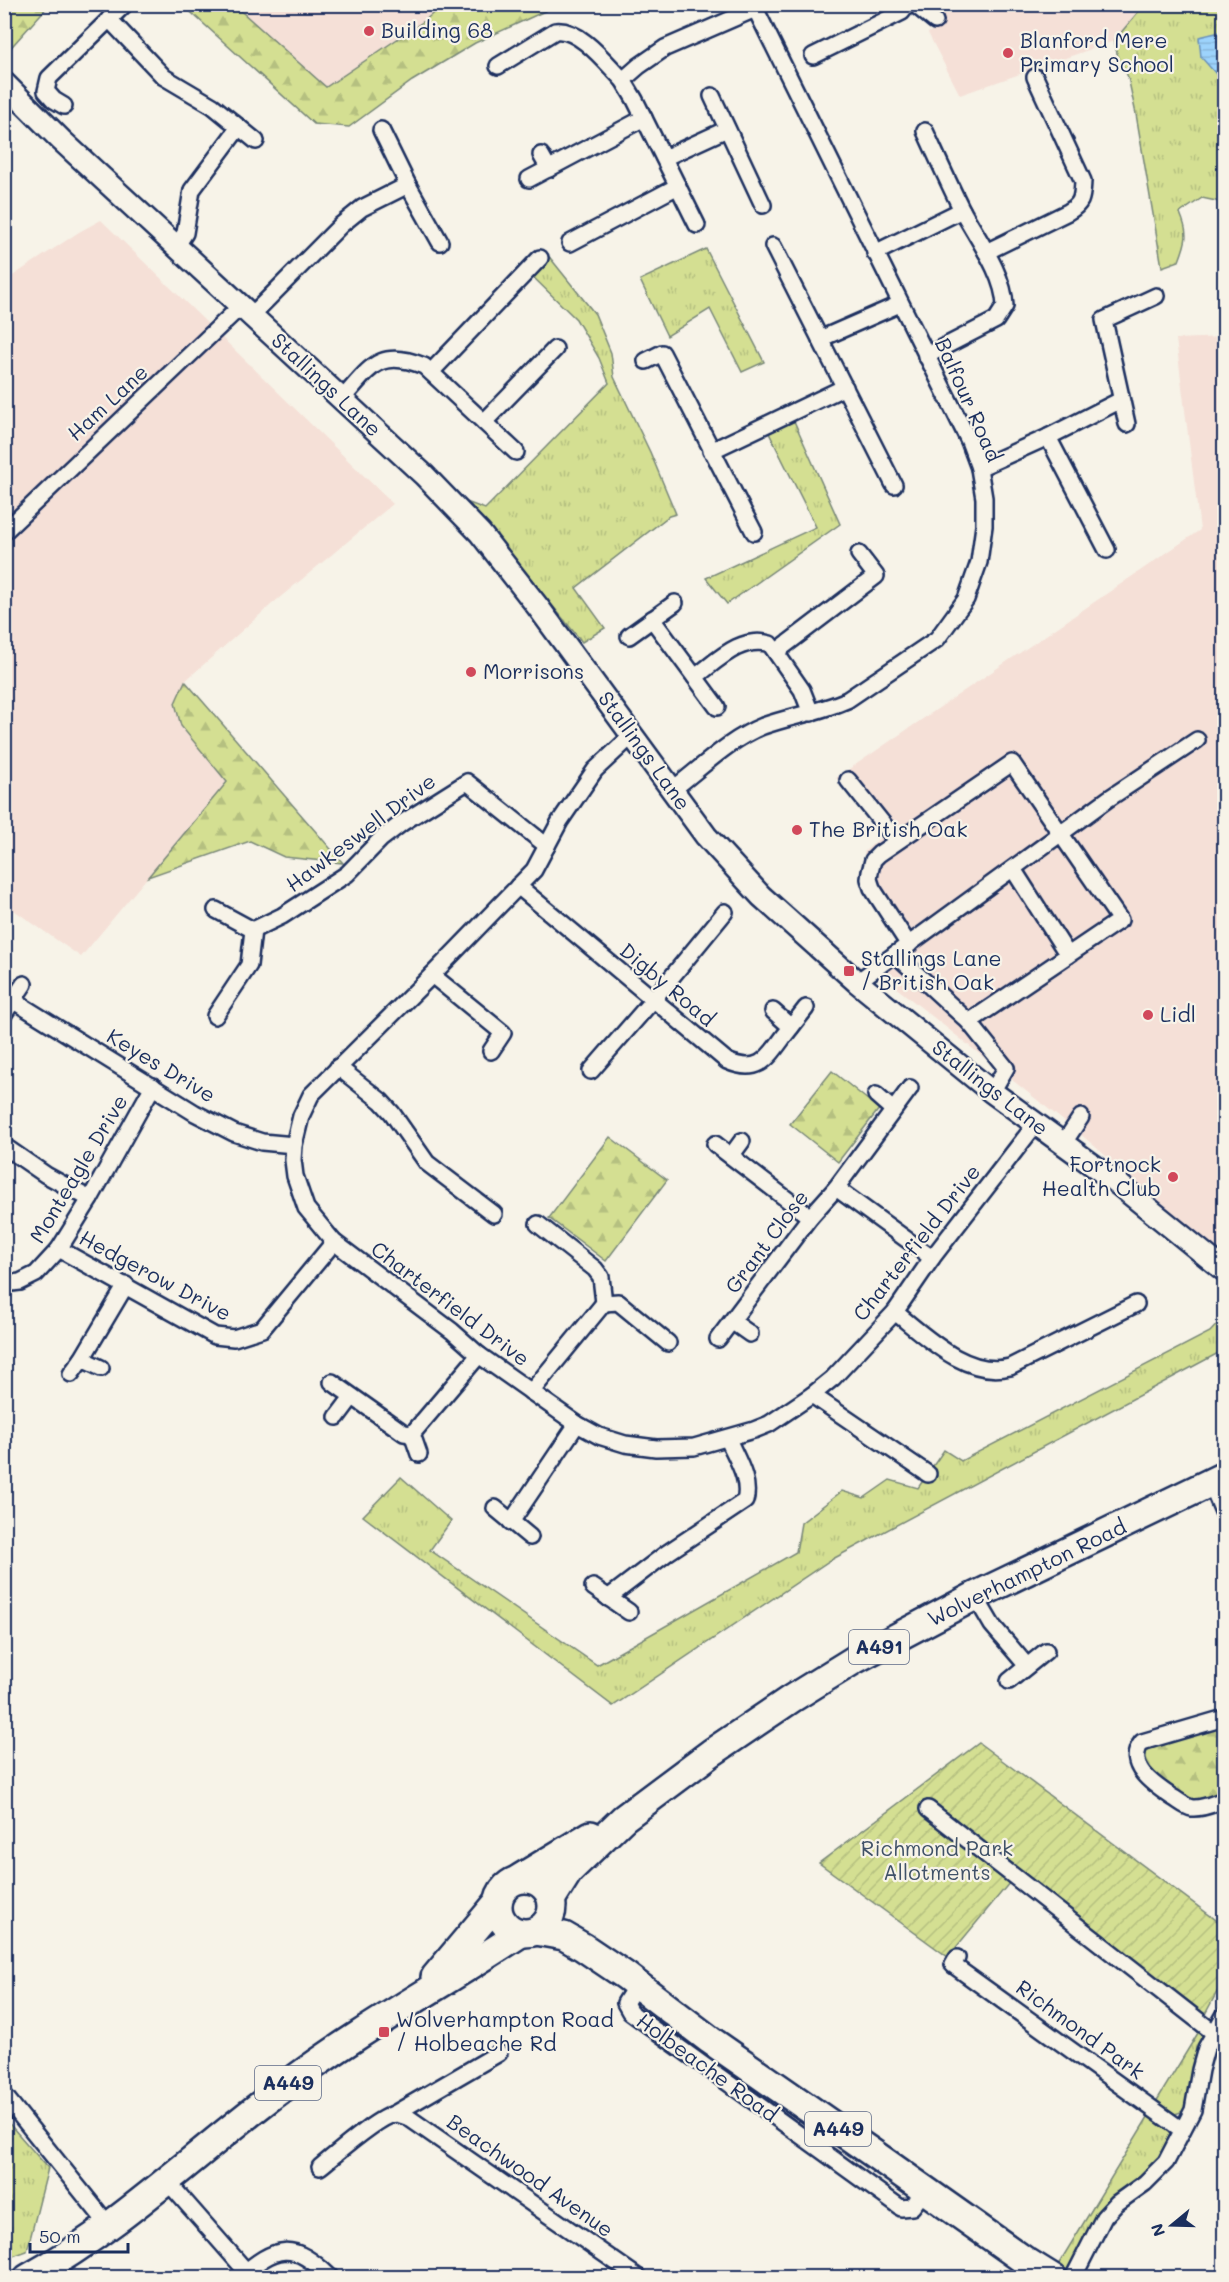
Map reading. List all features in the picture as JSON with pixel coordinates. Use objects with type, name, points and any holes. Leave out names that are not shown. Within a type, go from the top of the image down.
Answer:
[{"type":"highway","name":"Wolverhampton Road","points":[[552,1899],[569,1871],[624,1818],[711,1753],[791,1699],[854,1660],[975,1596],[1218,1480]]},
{"type":"highway","name":"Wolverhampton Road","points":[[520,1878],[582,1840],[624,1818]]},
{"type":"highway","points":[[520,1878],[528,1878],[543,1884],[552,1899],[552,1913],[549,1921],[528,1932],[511,1929],[503,1922],[499,1912],[498,1902],[502,1891],[510,1883],[520,1878]]},
{"type":"highway","name":"Holbeache Road","points":[[552,1899],[632,1980]]},
{"type":"highway","name":"A449","points":[[416,1997],[456,1955],[498,1902]]},
{"type":"highway","name":"Holbeache Road","points":[[528,1932],[564,1936],[632,1980],[710,2040],[1024,2260],[1053,2277]]},
{"type":"highway","name":"A449","points":[[28,2277],[63,2259],[110,2227],[322,2058],[416,1997],[528,1932]]},
{"type":"main road","name":"Stallings Lane","points":[[4,83],[61,140],[424,475],[480,533],[706,836],[757,891],[857,982],[992,1092],[1112,1179],[1224,1270]]},
{"type":"street","points":[[64,106],[46,91],[49,78],[125,4]]},
{"type":"street","points":[[813,56],[902,12],[908,4]]},
{"type":"street","points":[[914,4],[935,21]]},
{"type":"street","points":[[623,80],[664,48],[754,7]]},
{"type":"street","name":"Balfour Road","points":[[672,790],[735,742],[762,727],[848,700],[937,639],[966,599],[979,562],[984,526],[984,498],[980,468],[969,441],[754,7]]},
{"type":"street","points":[[109,20],[146,55],[156,70],[213,106],[256,141]]},
{"type":"street","points":[[498,66],[555,31],[563,30],[588,45],[623,80],[697,225]]},
{"type":"street","points":[[986,252],[1068,212],[1080,205],[1082,199],[1083,181],[1035,77]]},
{"type":"street","points":[[712,96],[763,205]]},
{"type":"street","points":[[529,179],[644,118]]},
{"type":"street","points":[[176,247],[185,233],[192,190],[239,127]]},
{"type":"street","points":[[664,158],[727,129]]},
{"type":"street","points":[[381,130],[440,242]]},
{"type":"street","points":[[925,131],[962,210],[986,252],[1005,306],[996,320],[926,356]]},
{"type":"street","points":[[541,155],[549,169]]},
{"type":"street","name":"Ham Lane","points":[[4,532],[340,225],[362,208],[408,185]]},
{"type":"street","points":[[570,243],[678,186]]},
{"type":"street","points":[[875,253],[962,210]]},
{"type":"street","points":[[773,246],[894,485]]},
{"type":"street","points":[[431,372],[540,258]]},
{"type":"street","points":[[1127,424],[1104,320],[1156,296]]},
{"type":"street","points":[[820,339],[900,303]]},
{"type":"street","points":[[484,422],[555,349]]},
{"type":"street","points":[[646,361],[662,354],[754,532]]},
{"type":"street","points":[[342,399],[369,370],[383,360],[399,357],[424,366],[516,452]]},
{"type":"street","points":[[711,450],[845,387]]},
{"type":"street","points":[[980,468],[1121,400]]},
{"type":"street","points":[[1048,437],[1107,550]]},
{"type":"street","points":[[776,652],[876,576],[859,554]]},
{"type":"street","points":[[629,636],[675,603]]},
{"type":"street","points":[[652,619],[717,707]]},
{"type":"street","points":[[695,676],[743,643],[770,644],[802,690],[811,712]]},
{"type":"street","name":"Charterfield Drive","points":[[634,737],[596,770],[560,821],[534,870],[311,1095],[301,1116],[293,1160],[298,1191],[306,1208],[334,1242],[452,1331],[479,1355],[577,1424],[599,1436],[625,1444],[656,1448],[694,1447],[728,1439],[769,1424],[833,1378],[895,1312],[932,1258],[1035,1125]]},
{"type":"street","points":[[857,982],[1108,799],[1197,740]]},
{"type":"street","points":[[909,945],[872,888],[869,879],[873,860],[896,840],[1012,763],[1120,920],[969,1022]]},
{"type":"street","points":[[848,780],[896,840]]},
{"type":"street","name":"Hawkeswell Drive","points":[[253,930],[282,916],[347,874],[381,839],[467,782],[547,846]]},
{"type":"street","points":[[1012,869],[1068,955]]},
{"type":"street","name":"Digby Road","points":[[518,886],[727,1062],[748,1067],[758,1065],[769,1057],[807,1008]]},
{"type":"street","points":[[215,1016],[249,965],[253,930],[216,910]]},
{"type":"street","points":[[591,1071],[725,912]]},
{"type":"street","points":[[896,954],[969,1022],[1006,1068],[992,1092]]},
{"type":"street","points":[[432,975],[503,1033],[491,1051]]},
{"type":"street","points":[[4,1014],[24,984]]},
{"type":"street","name":"Keyes Drive","points":[[14,1001],[195,1113],[234,1133],[262,1142],[294,1145]]},
{"type":"street","points":[[773,1011],[791,1027]]},
{"type":"street","points":[[338,1067],[387,1107],[427,1163],[494,1214]]},
{"type":"street","name":"Monteagle Drive","points":[[4,1284],[20,1282],[36,1274],[59,1249],[90,1199],[153,1086]]},
{"type":"street","name":"Grant Close","points":[[718,1339],[810,1217],[836,1188],[910,1088]]},
{"type":"street","points":[[876,1095],[892,1110]]},
{"type":"street","points":[[1063,1144],[1081,1117]]},
{"type":"street","points":[[731,1156],[742,1141]]},
{"type":"street","points":[[716,1144],[810,1217]]},
{"type":"street","points":[[4,1146],[46,1175],[90,1199]]},
{"type":"street","points":[[836,1188],[932,1258]]},
{"type":"street","points":[[531,1392],[604,1303],[601,1278],[594,1269],[538,1224]]},
{"type":"street","name":"Hedgerow Drive","points":[[59,1249],[215,1336],[234,1338],[262,1329],[334,1242]]},
{"type":"street","points":[[71,1374],[126,1285]]},
{"type":"street","points":[[604,1303],[618,1302],[668,1343]]},
{"type":"street","points":[[895,1312],[942,1349],[975,1365],[999,1370],[1010,1367],[1136,1304]]},
{"type":"street","name":"Grant Close","points":[[733,1322],[750,1334]]},
{"type":"street","points":[[412,1434],[479,1355]]},
{"type":"street","points":[[82,1359],[101,1368]]},
{"type":"street","points":[[332,1382],[404,1433],[412,1434]]},
{"type":"street","points":[[812,1395],[928,1474]]},
{"type":"street","points":[[337,1417],[352,1397]]},
{"type":"street","points":[[511,1522],[577,1424]]},
{"type":"street","points":[[412,1434],[419,1454]]},
{"type":"street","points":[[608,1598],[667,1553],[745,1500],[747,1482],[728,1439]]},
{"type":"street","points":[[1218,1480],[1224,1514]]},
{"type":"street","points":[[495,1508],[530,1537]]},
{"type":"street","points":[[593,1587],[629,1612]]},
{"type":"street","points":[[975,1596],[992,1625],[1028,1666]]},
{"type":"street","points":[[1009,1681],[1046,1651]]},
{"type":"street","points":[[1224,1718],[1142,1742],[1137,1749],[1140,1770],[1155,1786],[1190,1808],[1200,1808],[1224,1800]]},
{"type":"street","points":[[928,1809],[1213,2032]]},
{"type":"street","name":"Richmond Park","points":[[953,1964],[1182,2130]]},
{"type":"street","points":[[1073,2277],[1104,2217],[1117,2203],[1158,2172],[1166,2162],[1193,2110],[1200,2070],[1213,2032],[1224,2016]]},
{"type":"street","name":"Beachwood Avenue","points":[[320,2167],[381,2120],[499,2053]]},
{"type":"street","points":[[4,2095],[110,2227]]},
{"type":"street","name":"Beachwood Avenue","points":[[394,2114],[409,2118],[639,2277]]},
{"type":"street","points":[[167,2181],[242,2274],[271,2253],[289,2249],[303,2256],[331,2277]]},
{"type":"shaded area","points":[[234,5],[519,5],[326,87]]},
{"type":"shaded area","name":"Blanford Mere Primary School","points":[[926,5],[1144,5],[1114,41],[960,95],[928,33],[939,27]]},
{"type":"shaded area","points":[[101,220],[393,504],[272,604],[185,681],[249,755],[81,957],[5,904],[5,281]]},
{"type":"shaded area","points":[[1224,337],[1224,1257],[1085,1138],[869,966],[898,942],[868,892],[864,852],[883,835],[836,778],[1200,530],[1176,339]]},
{"type":"green space","points":[[4,5],[49,5],[5,54]]},
{"type":"green space","points":[[183,5],[234,5],[326,87],[424,21],[443,5],[558,5],[475,43],[412,81],[349,127],[314,124]]},
{"type":"green space","points":[[1144,5],[1224,5],[1224,205],[1202,198],[1180,213],[1186,232],[1184,248],[1179,261],[1162,267],[1136,114],[1128,77],[1118,57],[1114,41]]},
{"type":"green space","points":[[706,249],[764,362],[742,372],[710,309],[667,336],[640,280]]},
{"type":"green space","points":[[547,254],[595,314],[611,353],[614,377],[650,452],[676,514],[669,516],[576,588],[605,628],[582,642],[469,503],[485,509],[609,383],[599,358],[576,319],[531,275]]},
{"type":"green space","points":[[794,421],[840,524],[727,604],[706,578],[816,527],[769,433]]},
{"type":"green space","points":[[185,681],[343,863],[284,857],[250,841],[148,877],[227,782],[181,726],[175,703]]},
{"type":"green space","points":[[832,1071],[879,1109],[838,1162],[790,1124]]},
{"type":"green space","points":[[610,1137],[667,1180],[606,1261],[549,1218]]},
{"type":"green space","points":[[1224,1317],[1224,1350],[829,1561],[613,1706],[363,1516],[401,1477],[451,1521],[430,1550],[597,1665],[796,1552],[801,1523],[842,1491],[864,1498],[890,1480],[918,1488],[944,1450],[961,1461],[1210,1332]]},
{"type":"green space","points":[[1224,1723],[1224,1793],[1192,1802],[1151,1776],[1140,1751],[1147,1746]]},
{"type":"green space","name":"Richmond Park Allotments","points":[[979,1743],[1224,1926],[1224,1979],[1203,2018],[1010,1882],[948,1957],[819,1863]]},
{"type":"green space","points":[[1201,2028],[1208,2031],[1196,2051],[1189,2104],[1184,2111],[1175,2114],[1156,2102]]},
{"type":"green space","points":[[1151,2112],[1170,2129],[1172,2136],[1170,2144],[1157,2160],[1111,2202],[1074,2263],[1067,2270],[1058,2265]]},
{"type":"green space","points":[[5,2119],[48,2168],[27,2251],[5,2259]]},
{"type":"water","points":[[1224,31],[1224,83],[1201,57],[1199,37]]},
{"type":"place","name":"Building 68","points":[[369,31]]},
{"type":"place","name":"Blanford Mere Primary School","points":[[1008,53]]},
{"type":"place","name":"Morrisons","points":[[471,672]]},
{"type":"place","name":"The British Oak","points":[[797,830]]},
{"type":"place","name":"Stallings Lane / British Oak","points":[[849,971]]},
{"type":"place","name":"Lidl","points":[[1148,1015]]},
{"type":"place","name":"Fortnock Health Club","points":[[1173,1177]]},
{"type":"place","name":"Wolverhampton Road / Holbeache Rd","points":[[384,2032]]}]
